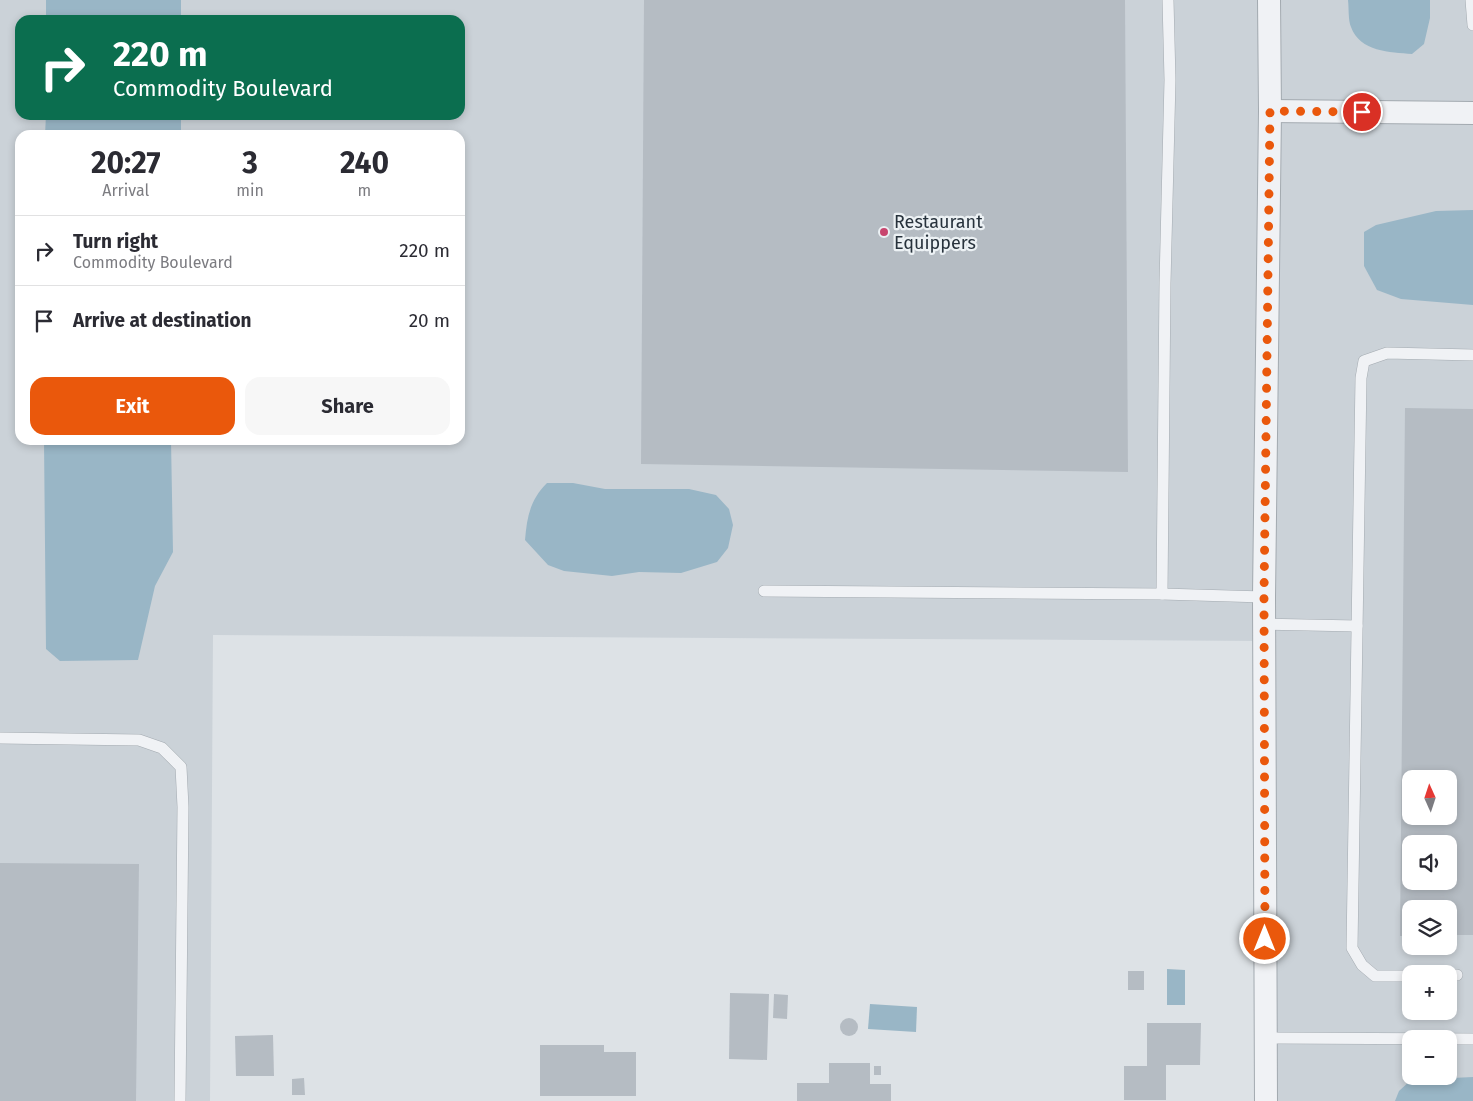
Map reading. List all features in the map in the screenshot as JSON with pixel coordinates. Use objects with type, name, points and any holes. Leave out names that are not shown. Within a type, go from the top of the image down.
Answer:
[{"type":"street","points":[[1266,1101],[1264,597],[1270,111],[1269,0]]},
{"type":"street","points":[[1270,111],[1473,113]]},
{"type":"lane","points":[[1162,594],[1165,283],[1170,80],[1168,0]]},
{"type":"lane","points":[[1471,0],[1473,25]]},
{"type":"lane","points":[[1402,976],[1375,976],[1362,965],[1352,948],[1361,378],[1364,361],[1387,353],[1473,355]]},
{"type":"lane","points":[[764,590],[1162,594],[1264,597]]},
{"type":"lane","points":[[1264,624],[1357,626]]},
{"type":"lane","points":[[0,738],[139,740],[162,748],[180,767],[183,807],[180,1101]]},
{"type":"lane","points":[[1265,1038],[1473,1039]]},
{"type":"shaded area","points":[[0,0],[1473,0],[1473,1101],[1266,1101],[1264,641],[213,635],[210,1101],[0,1101]]},
{"type":"water","points":[[46,0],[181,0],[181,15],[46,15]]},
{"type":"water","points":[[1348,0],[1430,0],[1430,18],[1424,44],[1412,54],[1385,51],[1368,46],[1355,35],[1351,27]]},
{"type":"water","points":[[46,120],[181,120],[181,130],[45,130]]},
{"type":"water","points":[[1473,210],[1473,305],[1401,299],[1377,290],[1364,266],[1364,232],[1376,225],[1436,211]]},
{"type":"water","points":[[44,445],[171,445],[173,552],[155,586],[138,660],[60,661],[46,649]]},
{"type":"water","points":[[547,483],[573,483],[605,489],[689,489],[716,495],[729,509],[733,525],[728,548],[717,562],[681,573],[639,572],[612,576],[564,571],[548,565],[525,540],[530,509],[541,489]]},
{"type":"water","points":[[1167,969],[1185,970],[1185,1005],[1167,1005]]},
{"type":"water","points":[[870,1004],[917,1007],[916,1032],[868,1029]]},
{"type":"water","points":[[1473,1077],[1473,1101],[1395,1101],[1399,1091],[1406,1085],[1457,1085],[1457,1078]]},
{"type":"building","name":"Restaurant Equippers","points":[[644,0],[1125,0],[1128,472],[641,464]]},
{"type":"building","points":[[1405,408],[1473,409],[1473,935],[1457,935],[1457,900],[1402,900],[1402,936],[1400,936]]},
{"type":"building","points":[[0,863],[139,864],[136,1101],[0,1101]]},
{"type":"building","points":[[1128,971],[1144,971],[1144,990],[1128,990]]},
{"type":"building","points":[[730,993],[769,994],[767,1060],[729,1059]]},
{"type":"building","points":[[774,994],[788,995],[787,1019],[773,1018]]},
{"type":"building","points":[[849,1018],[855,1021],[858,1027],[855,1033],[849,1036],[843,1033],[840,1027],[843,1021]]},
{"type":"building","points":[[1147,1023],[1201,1023],[1200,1065],[1166,1065],[1166,1100],[1124,1100],[1124,1066],[1147,1066]]},
{"type":"building","points":[[273,1035],[274,1076],[236,1076],[235,1036]]},
{"type":"building","points":[[540,1045],[604,1045],[604,1052],[636,1052],[636,1096],[540,1096]]},
{"type":"building","points":[[829,1063],[870,1063],[870,1084],[891,1084],[891,1101],[797,1101],[797,1083],[829,1083]]},
{"type":"building","points":[[874,1066],[881,1066],[881,1075],[874,1075]]},
{"type":"building","points":[[304,1078],[305,1095],[292,1095],[292,1079]]},
{"type":"place","name":"Restaurant Equippers","points":[[884,232]]},
{"type":"route","points":[[1265,939],[1264,597],[1270,111],[1362,112]]}]
